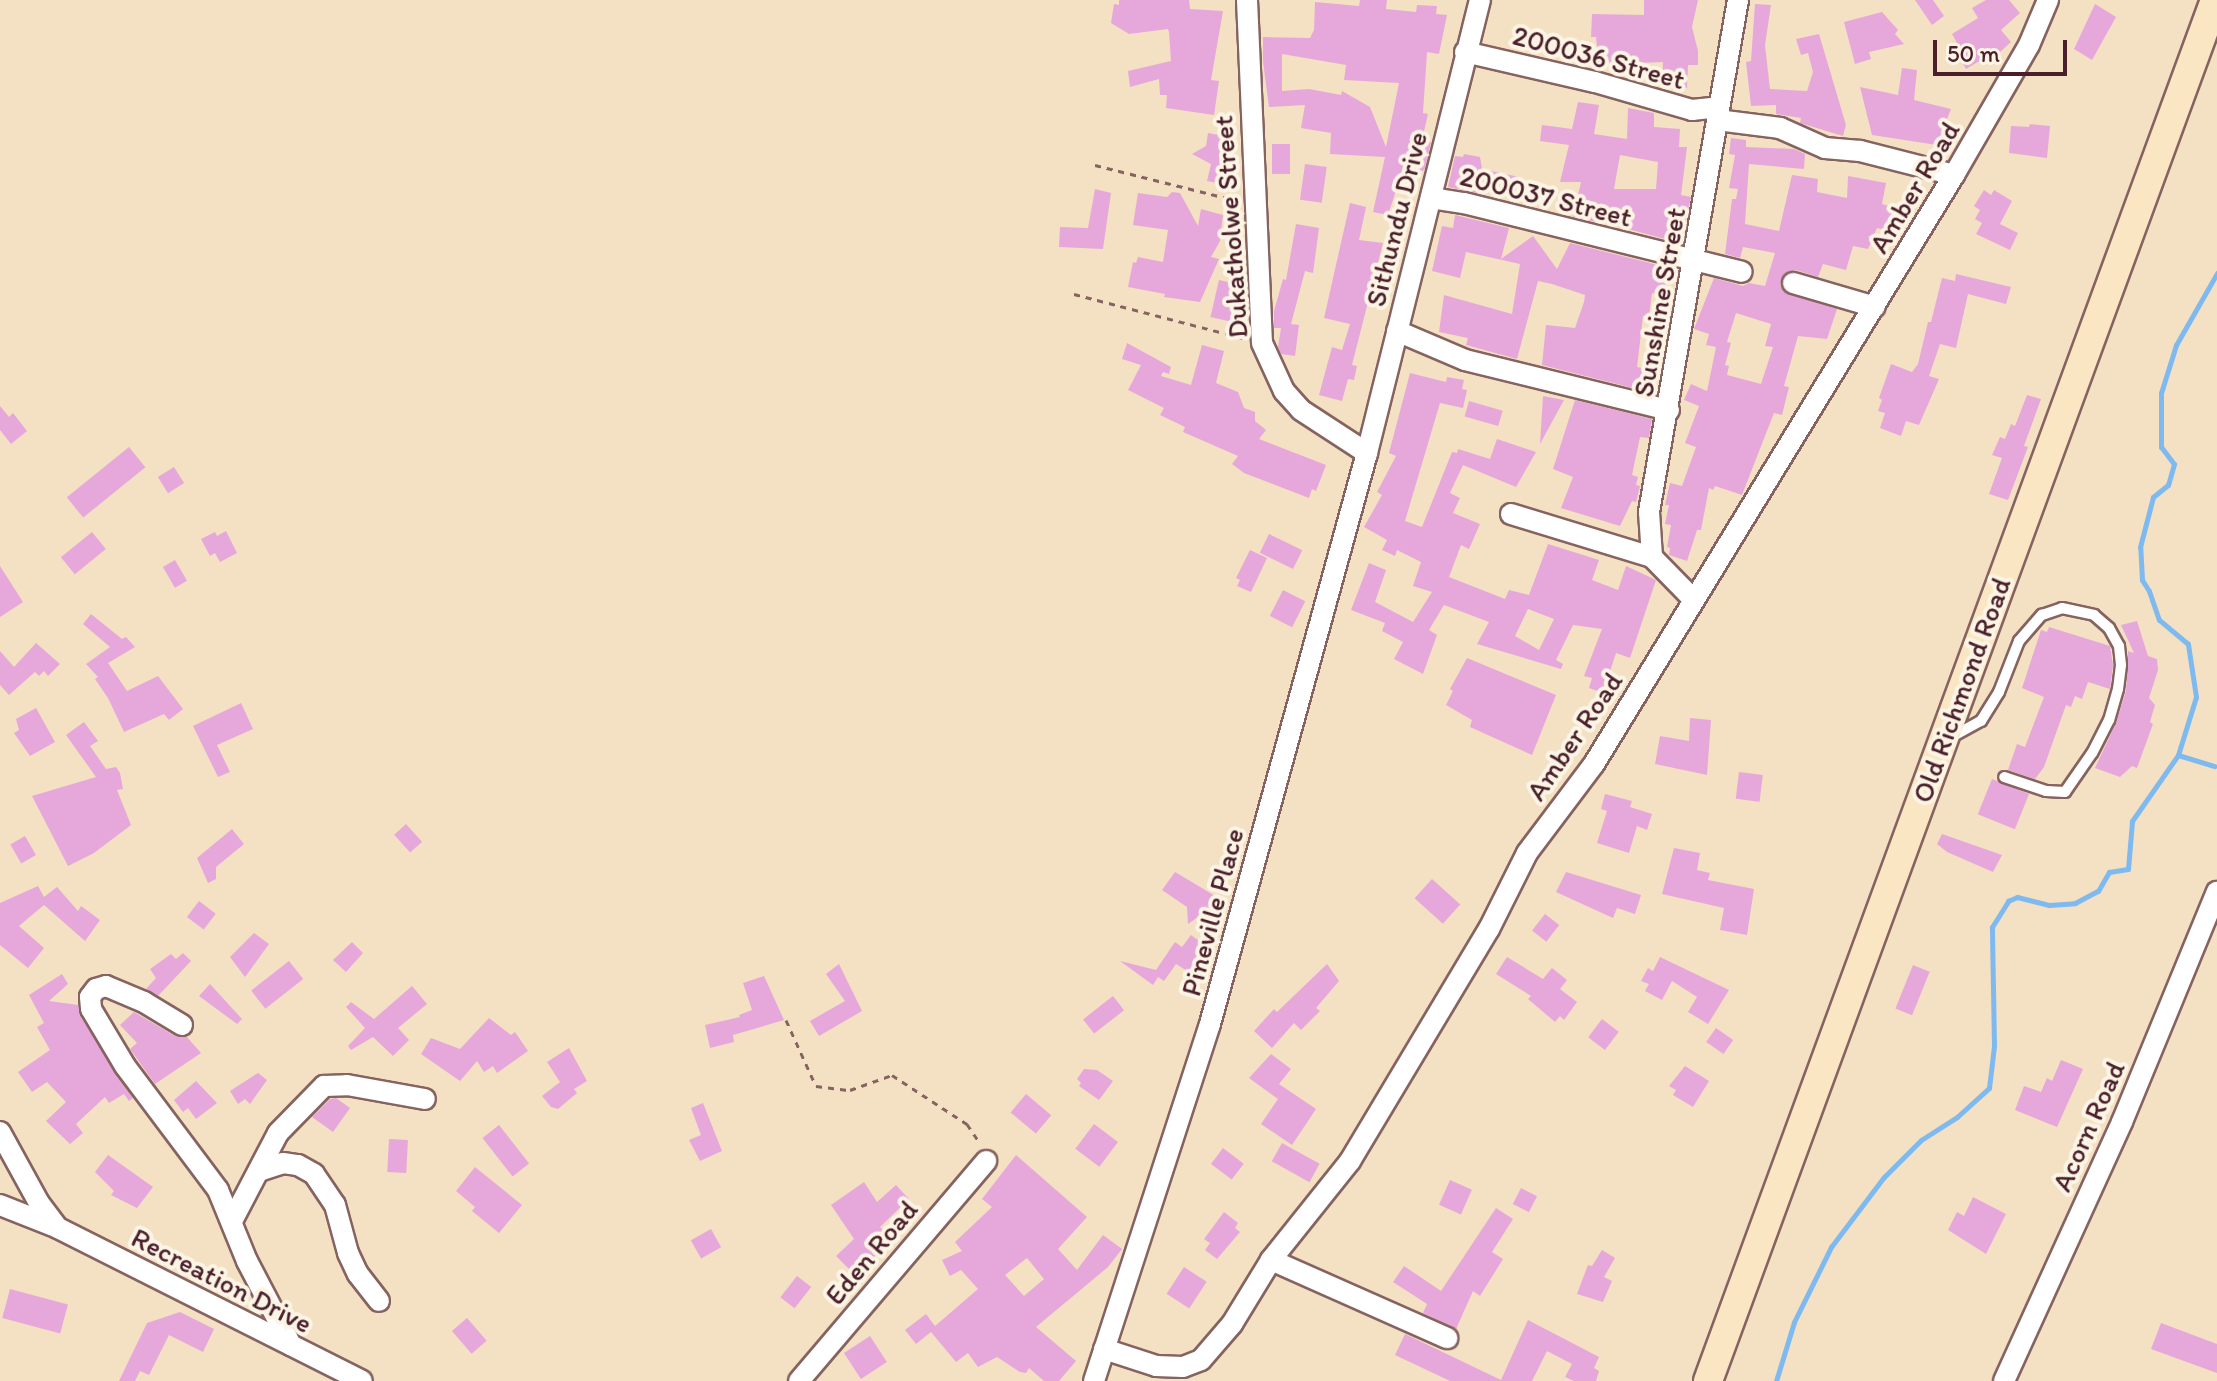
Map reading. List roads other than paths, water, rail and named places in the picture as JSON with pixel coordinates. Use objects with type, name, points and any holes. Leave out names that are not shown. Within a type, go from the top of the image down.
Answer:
[{"type":"street","name":"Dukatholwe Street","points":[[1247,0],[1253,205],[1262,343],[1284,391],[1301,410],[1367,453]]},
{"type":"street","name":"Sithundu Drive","points":[[1367,453],[1480,0]]},
{"type":"street","name":"Sunshine Street","points":[[1652,557],[1649,512],[1738,0]]},
{"type":"street","name":"Amber Road","points":[[1104,1349],[1156,1366],[1183,1367],[1201,1360],[1232,1324],[1271,1260],[1350,1161],[1489,929],[1527,853],[1594,764],[1692,598],[1875,307],[2029,45],[2048,0]]},
{"type":"street","name":"Old Richmond Road","points":[[1708,1381],[2215,0]]},
{"type":"street","name":"200036 Street","points":[[1465,52],[1595,82],[1692,110],[1780,128],[1825,148],[1860,151],[1954,175]]},
{"type":"street","name":"200037 Street","points":[[1431,198],[1464,203],[1742,272]]},
{"type":"street","points":[[1793,283],[1875,307]]},
{"type":"street","points":[[1397,331],[1465,360],[1669,410]]},
{"type":"street","name":"Pineville Place","points":[[1094,1381],[1210,1024],[1367,453]]},
{"type":"street","points":[[1511,514],[1652,557],[1692,598]]},
{"type":"street","name":"Acorn Road","points":[[2004,1381],[2122,1122],[2217,892]]},
{"type":"street","points":[[182,1025],[144,1002],[106,986],[96,989],[90,997],[91,1009],[154,1108],[218,1190],[247,1261],[291,1345]]},
{"type":"street","points":[[232,1221],[278,1133],[324,1086],[347,1085],[425,1099]]},
{"type":"street","points":[[0,1132],[39,1203],[58,1228]]},
{"type":"street","name":"Eden Road","points":[[799,1381],[986,1161]]},
{"type":"street","points":[[259,1171],[283,1163],[298,1165],[314,1174],[335,1205],[348,1253],[358,1274],[379,1301]]},
{"type":"street","name":"Recreation Drive","points":[[0,1205],[58,1228],[362,1381]]},
{"type":"street","points":[[1271,1260],[1447,1338]]},
{"type":"lane","points":[[1943,741],[1981,721],[1999,692],[2019,641],[2042,615],[2062,608],[2094,615],[2109,628],[2119,646],[2121,665],[2109,720],[2092,753],[2065,792],[2046,791],[2004,777]]},
{"type":"waterway","points":[[1776,1381],[1794,1322],[1831,1247],[1884,1177],[1921,1140],[1957,1117],[1989,1088],[1994,1046],[1992,927],[2008,901],[2017,897],[2049,905],[2075,903],[2098,891],[2109,872],[2128,869],[2132,821],[2178,755],[2196,697],[2188,644],[2159,620],[2142,580],[2140,547],[2153,497],[2168,485],[2174,464],[2161,447],[2161,393],[2176,345],[2217,273]]},
{"type":"waterway","points":[[2178,755],[2214,766]]}]
